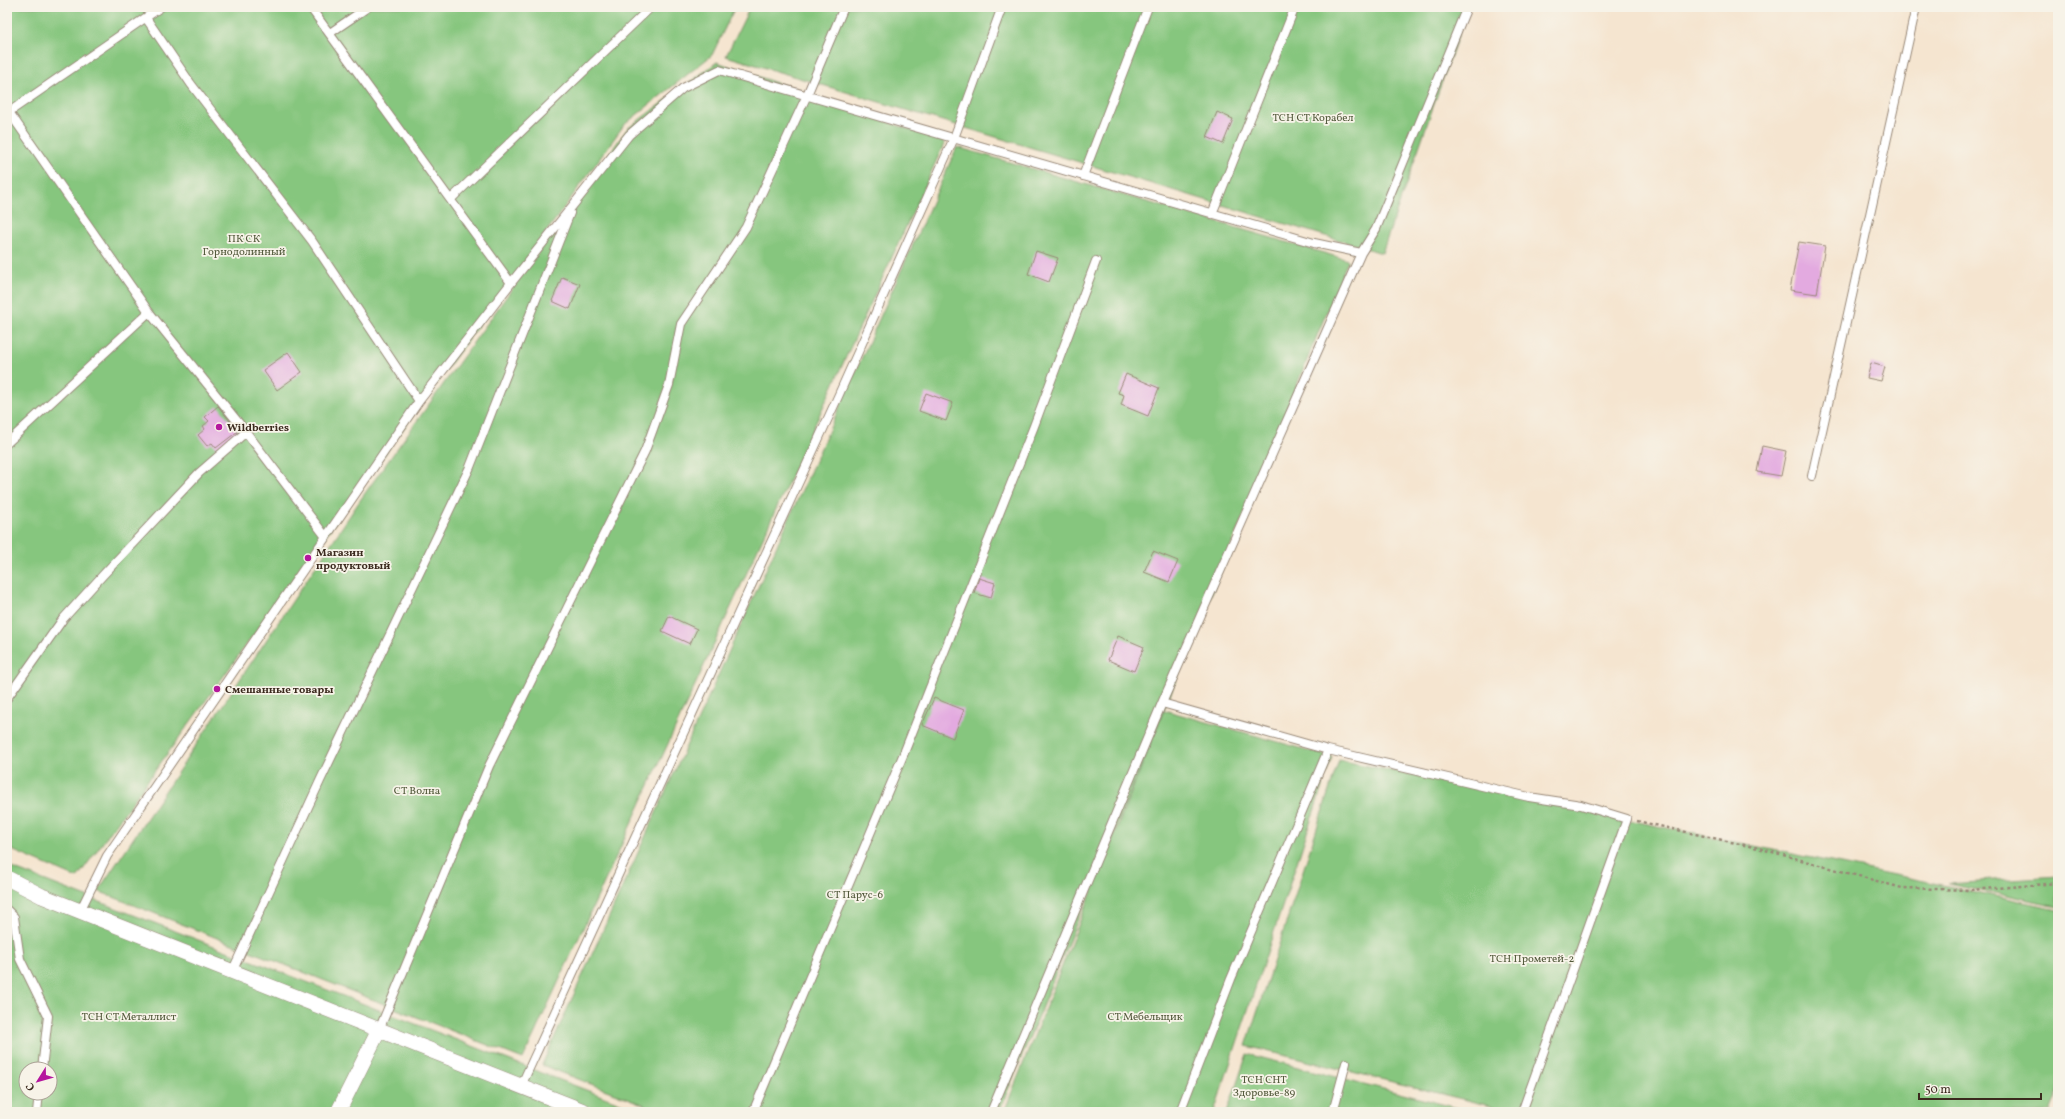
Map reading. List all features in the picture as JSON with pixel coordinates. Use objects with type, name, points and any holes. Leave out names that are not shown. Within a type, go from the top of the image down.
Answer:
[{"type":"street","points":[[7,878],[42,896],[586,1112]]},
{"type":"street","points":[[338,1112],[379,1030]]},
{"type":"lane","points":[[161,7],[9,112],[149,312],[246,432],[326,537]]},
{"type":"lane","points":[[310,7],[512,283]]},
{"type":"lane","points":[[330,33],[368,7]]},
{"type":"lane","points":[[451,199],[651,7]]},
{"type":"lane","points":[[379,1030],[489,766],[645,452],[669,385],[681,324],[746,227],[807,95],[844,7]]},
{"type":"lane","points":[[521,1086],[836,401],[954,138],[1002,7]]},
{"type":"lane","points":[[1083,176],[1148,7]]},
{"type":"lane","points":[[1212,214],[1295,7]]},
{"type":"lane","points":[[991,1112],[1162,703],[1361,254],[1376,229],[1467,7]]},
{"type":"lane","points":[[1812,476],[1916,7]]},
{"type":"lane","points":[[146,18],[191,84],[312,241],[419,402]]},
{"type":"lane","points":[[80,911],[107,856],[419,402],[629,135],[683,88],[719,70],[1212,214],[1314,243],[1361,254]]},
{"type":"lane","points":[[232,972],[320,781],[470,467],[573,205]]},
{"type":"lane","points":[[753,1112],[904,753],[1034,426],[1096,261]]},
{"type":"lane","points":[[7,443],[149,312]]},
{"type":"lane","points":[[7,698],[63,619],[98,580],[199,473],[246,432]]},
{"type":"lane","points":[[1162,703],[1328,750],[1529,797],[1581,805],[1627,819],[1525,1112]]},
{"type":"lane","points":[[1180,1112],[1230,979],[1328,750]]},
{"type":"lane","points":[[7,910],[14,917],[20,959],[48,1016],[43,1061]]},
{"type":"lane","points":[[1333,1112],[1346,1063]]},
{"type":"lane","points":[[37,1112],[38,1101]]},
{"type":"path","points":[[1627,819],[1758,848],[1902,888],[1971,890],[2058,883]]},
{"type":"green space","name":"ПК СК Горнодолинный","points":[[7,7],[735,7],[712,55],[624,125],[77,878],[7,848]]},
{"type":"green space","name":"ТСН СТ Корабел","points":[[750,7],[1468,7],[1382,253],[726,56]]},
{"type":"green space","name":"СТ Волна","points":[[717,62],[945,142],[523,1059],[98,891],[363,496],[627,129]]},
{"type":"green space","name":"СТ Парус-6","points":[[957,147],[1348,260],[999,1112],[663,1112],[542,1065]]},
{"type":"green space","name":"СТ Мебельщик","points":[[1164,710],[1332,757],[1214,1112],[1004,1112]]},
{"type":"green space","name":"ТСН Прометей-2","points":[[1339,760],[2058,909],[2058,1092],[2050,1112],[1515,1112],[1246,1046]]},
{"type":"green space","name":"ТСН СТ Металлист","points":[[7,866],[643,1112],[7,1112]]},
{"type":"green space","points":[[2058,876],[2058,906],[1948,883]]},
{"type":"green space","name":"ТСН СНТ Здоровье-89","points":[[1247,1054],[1473,1112],[1227,1112]]},
{"type":"building","points":[[1217,112],[1233,119],[1223,144],[1207,137]]},
{"type":"building","points":[[1799,242],[1825,246],[1817,294],[1790,290]]},
{"type":"building","points":[[1036,251],[1058,258],[1049,282],[1028,274]]},
{"type":"building","points":[[562,277],[580,284],[570,309],[552,301]]},
{"type":"building","points":[[288,352],[302,372],[277,390],[263,370]]},
{"type":"building","points":[[1871,363],[1885,367],[1881,381],[1867,378]]},
{"type":"building","points":[[1126,374],[1159,388],[1148,416],[1121,405],[1124,395],[1118,393]]},
{"type":"building","points":[[926,393],[953,403],[946,421],[919,411]]},
{"type":"building","name":"Wildberries","points":[[218,406],[238,431],[216,448],[212,443],[207,446],[198,435],[205,429],[203,426],[209,421],[205,417]]},
{"type":"building","points":[[1762,446],[1786,451],[1781,476],[1757,472]]},
{"type":"building","points":[[1153,551],[1178,561],[1169,582],[1144,572]]},
{"type":"building","points":[[979,578],[995,583],[991,598],[974,593]]},
{"type":"building","points":[[669,616],[697,629],[690,644],[662,631]]},
{"type":"building","points":[[1118,636],[1144,647],[1134,671],[1108,660]]},
{"type":"building","points":[[934,698],[964,710],[953,738],[922,725]]},
{"type":"place","name":"Wildberries","points":[[219,427]]},
{"type":"place","name":"Магазин продуктовый","points":[[308,558]]},
{"type":"place","name":"Смешанные товары","points":[[217,689]]}]
